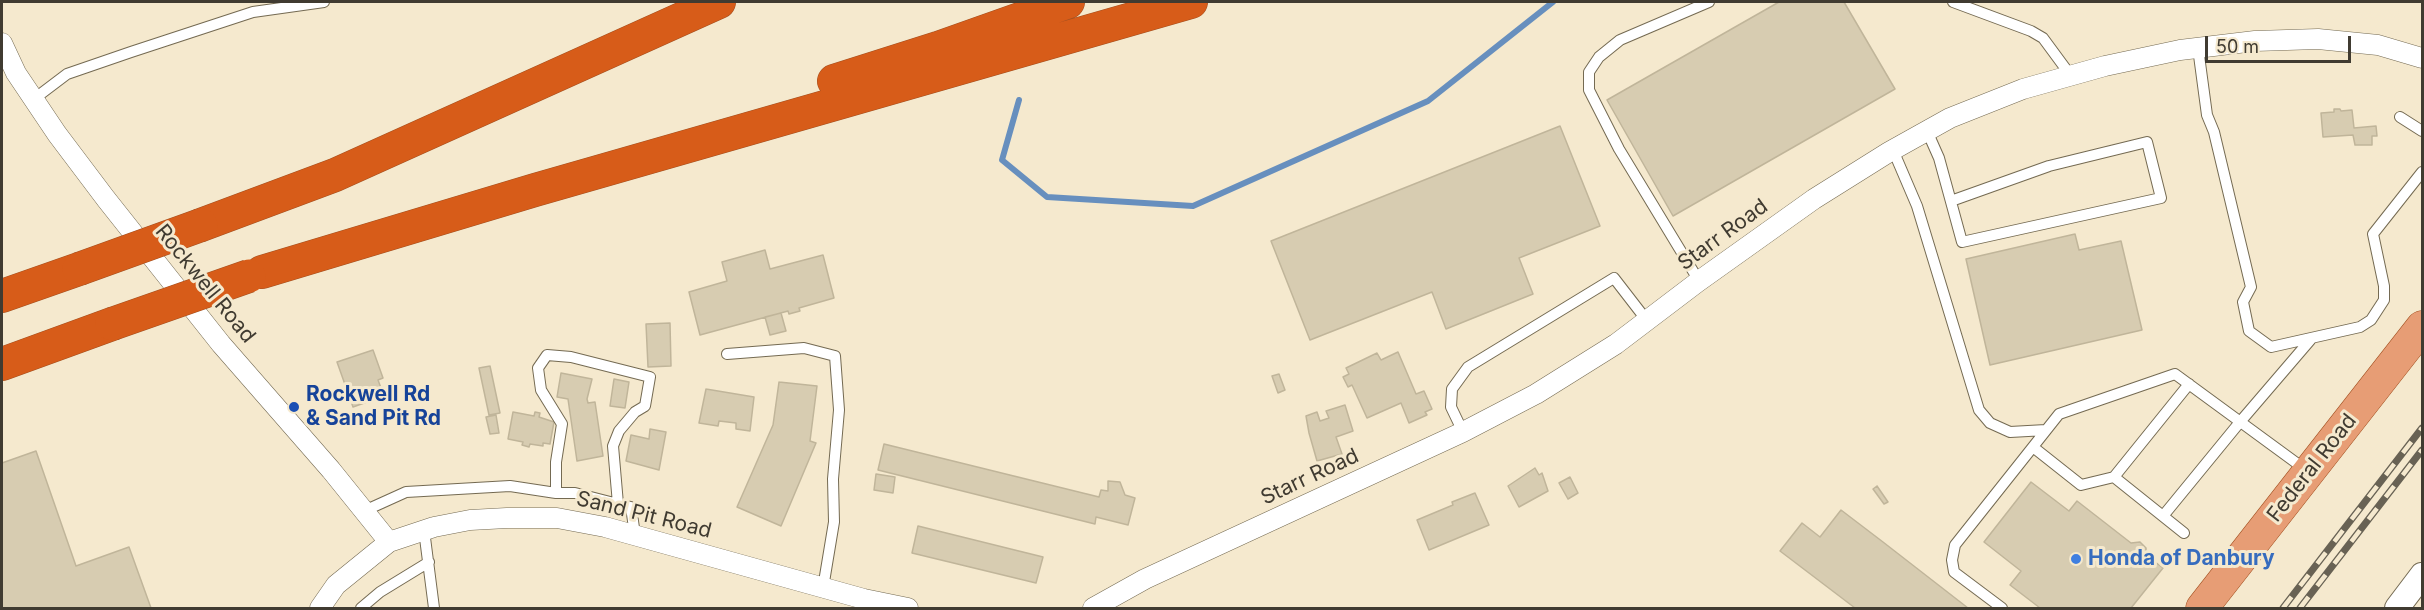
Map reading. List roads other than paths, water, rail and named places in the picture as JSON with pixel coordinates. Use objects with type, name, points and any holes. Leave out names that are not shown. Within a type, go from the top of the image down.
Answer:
[{"type":"highway","points":[[2,296],[335,175],[719,2]]},
{"type":"highway","points":[[2,363],[256,274],[557,163],[871,70],[1068,2]]},
{"type":"highway","points":[[256,274],[535,190],[1191,2]]},
{"type":"main road","name":"Federal Road","points":[[2202,609],[2422,327]]},
{"type":"street","name":"Starr Road","points":[[1093,609],[1145,579],[1463,432],[1536,394],[1648,322],[1698,281],[1814,200],[1893,150],[1950,118],[2023,89],[2105,66],[2198,48],[2255,41],[2318,39],[2378,45],[2422,58]]},
{"type":"street","name":"Rockwell Road","points":[[2,42],[16,73],[57,134],[106,200],[221,344],[389,542]]},
{"type":"street","name":"Sand Pit Road","points":[[320,609],[336,585],[389,542],[424,530],[470,520],[557,518],[635,535],[823,588],[908,609]]},
{"type":"street","points":[[2397,609],[2422,575]]},
{"type":"lane","points":[[34,99],[67,74],[131,52],[253,12],[324,2]]},
{"type":"lane","points":[[1698,281],[1619,149],[1589,90],[1589,72],[1599,57],[1620,40],[1708,2]]},
{"type":"lane","points":[[1953,2],[2031,31],[2043,38],[2071,76]]},
{"type":"lane","points":[[2198,48],[2207,115],[2214,132],[2251,287],[2243,302],[2249,331],[2271,347],[2360,327],[2371,320],[2384,300],[2384,286],[2373,234],[2422,172]]},
{"type":"lane","points":[[2400,117],[2422,131]]},
{"type":"lane","points":[[1927,131],[1939,158],[1962,242],[2161,198],[2147,142],[2049,166],[1951,201]]},
{"type":"lane","points":[[1893,150],[1917,206],[1979,410],[1990,423],[2010,432],[2046,430]]},
{"type":"lane","points":[[1463,432],[1451,407],[1452,389],[1468,367],[1614,278],[1648,322]]},
{"type":"lane","points":[[2163,516],[2312,338]]},
{"type":"lane","points":[[727,354],[804,348],[835,356],[839,410],[833,479],[834,522],[823,588]]},
{"type":"lane","points":[[555,492],[555,462],[562,424],[541,390],[538,368],[546,355],[571,357],[650,377],[645,406],[635,412],[619,431],[614,446],[618,504]]},
{"type":"lane","points":[[2002,609],[1954,572],[1952,560],[1955,545],[2059,414],[2175,374],[2308,472]]},
{"type":"lane","points":[[2033,447],[2081,485],[2114,477],[2189,384]]},
{"type":"lane","points":[[2114,477],[2184,533]]},
{"type":"lane","points":[[364,511],[406,492],[510,486],[576,493],[631,507],[635,535]]},
{"type":"lane","points":[[424,530],[434,609]]},
{"type":"lane","points":[[361,609],[380,592],[429,562]]},
{"type":"waterway","points":[[1019,100],[1002,160],[1047,197],[1193,206],[1428,101],[1553,2]]},
{"type":"railway","points":[[2283,608],[2422,428]]},
{"type":"railway","points":[[2300,608],[2422,450]]},
{"type":"place","name":"Rockwell Rd & Sand Pit Rd","points":[[294,407]]},
{"type":"place","name":"Honda of Danbury","points":[[2076,559]]}]
